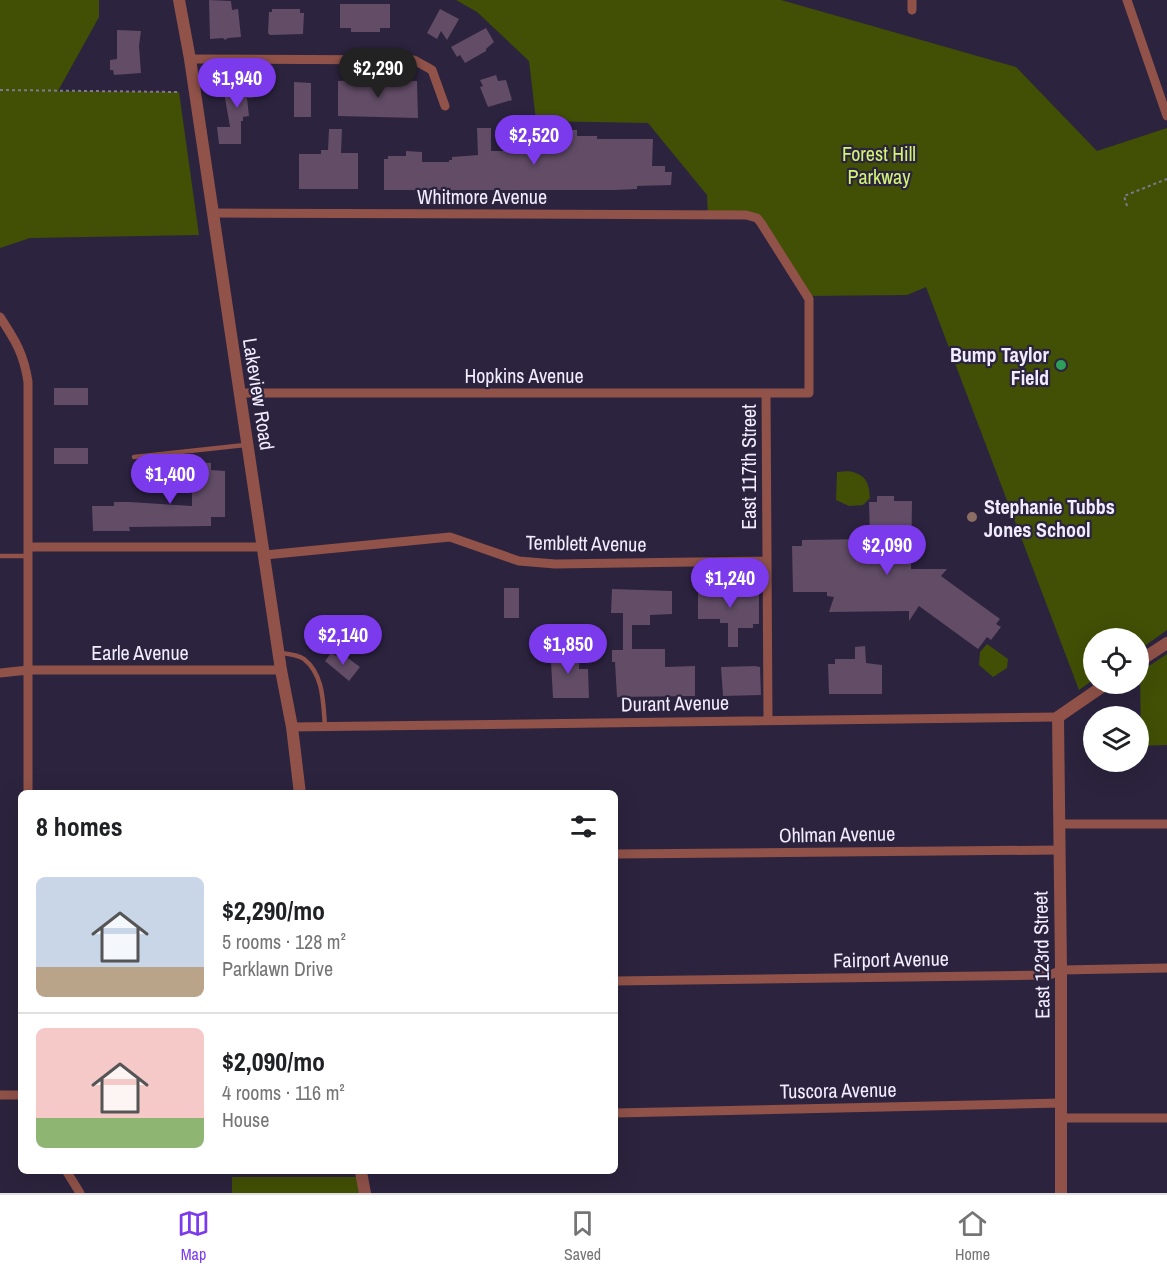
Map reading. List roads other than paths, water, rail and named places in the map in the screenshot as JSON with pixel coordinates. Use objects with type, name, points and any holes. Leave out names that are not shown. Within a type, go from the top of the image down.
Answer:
[{"type":"street","name":"Lakeview Road","points":[[179,0],[190,59],[278,653],[292,727],[300,790]]},
{"type":"street","points":[[1126,0],[1167,116]]},
{"type":"street","points":[[190,59],[414,60],[432,70],[445,106]]},
{"type":"street","name":"Whitmore Avenue","points":[[213,213],[751,216],[761,223],[809,300],[809,393]]},
{"type":"street","points":[[0,317],[25,360],[28,382],[28,790]]},
{"type":"street","name":"Hopkins Avenue","points":[[239,393],[809,393]]},
{"type":"street","name":"East 117th Street","points":[[766,393],[768,720]]},
{"type":"street","name":"Temblett Avenue","points":[[28,551],[264,551],[450,537],[519,561],[555,564],[767,561]]},
{"type":"street","points":[[1149,655],[1167,643]]},
{"type":"street","name":"Earle Avenue","points":[[0,673],[28,670],[281,670]]},
{"type":"street","points":[[1058,717],[1091,694]]},
{"type":"street","name":"Durant Avenue","points":[[292,727],[1058,717]]},
{"type":"street","name":"East 123rd Street","points":[[1058,717],[1061,1193]]},
{"type":"street","points":[[1059,824],[1167,824]]},
{"type":"street","name":"Ohlman Avenue","points":[[618,854],[1059,850]]},
{"type":"street","name":"Fairport Avenue","points":[[618,981],[1050,975],[1061,970],[1167,968]]},
{"type":"street","points":[[0,1095],[18,1095]]},
{"type":"street","name":"Tuscora Avenue","points":[[618,1113],[1061,1103]]},
{"type":"street","points":[[1062,1118],[1167,1118]]},
{"type":"street","points":[[68,1174],[80,1193]]},
{"type":"street","points":[[361,1174],[365,1193]]},
{"type":"lane","points":[[135,457],[247,444]]},
{"type":"lane","points":[[0,556],[28,551]]},
{"type":"lane","points":[[278,653],[304,658],[317,674],[322,691],[325,726]]},
{"type":"place","name":"Bump Taylor Field","points":[[1061,365]]},
{"type":"place","name":"Stephanie Tubbs Jones School","points":[[972,517]]},
{"type":"park label","name":"Forest Hill Parkway","points":[[879,164]]}]
